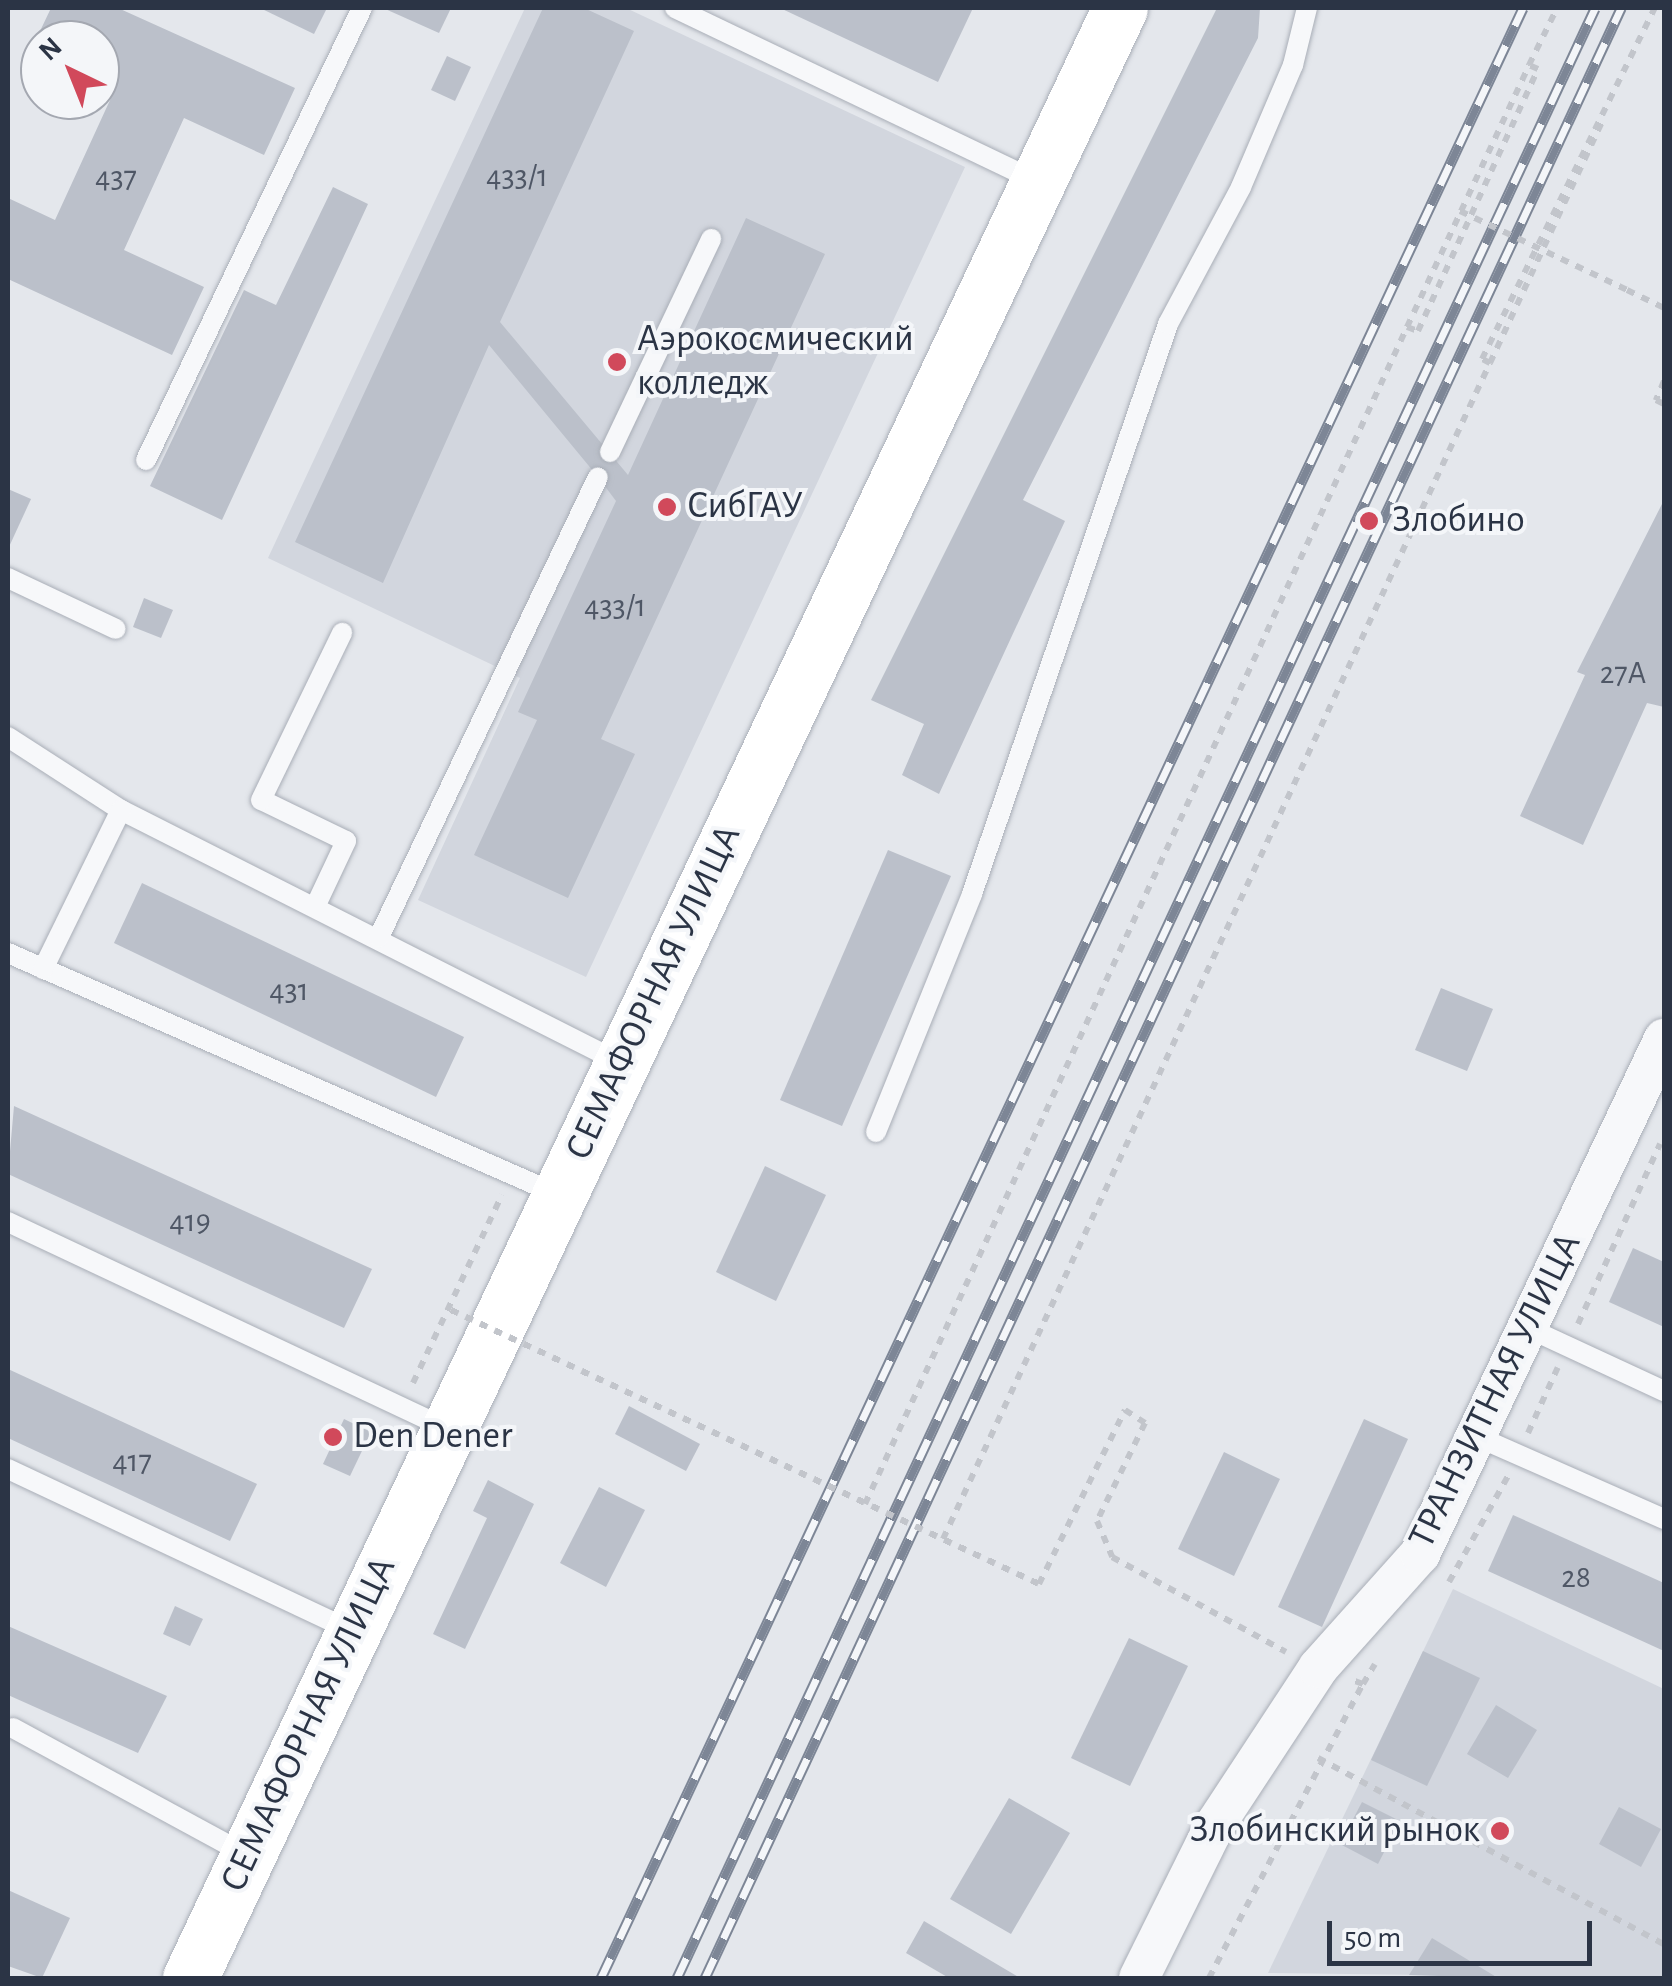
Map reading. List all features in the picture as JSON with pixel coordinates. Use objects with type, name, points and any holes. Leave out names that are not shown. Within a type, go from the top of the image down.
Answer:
[{"type":"highway","name":"СЕМАФОРНАЯ УЛИЦА","points":[[190,1978],[1120,8]]},
{"type":"street","name":"ТРАНЗИТНАЯ УЛИЦА","points":[[1140,1978],[1215,1825],[1318,1668],[1420,1554],[1663,1047]]},
{"type":"lane","points":[[146,460],[362,8]]},
{"type":"lane","points":[[676,8],[1036,181]]},
{"type":"lane","points":[[876,1132],[972,894],[1168,324],[1242,187],[1294,65],[1307,8]]},
{"type":"lane","points":[[610,452],[711,238]]},
{"type":"lane","points":[[380,937],[598,477]]},
{"type":"lane","points":[[8,578],[116,629]]},
{"type":"lane","points":[[315,907],[346,841],[261,800],[342,633]]},
{"type":"lane","points":[[8,737],[121,810],[380,937],[620,1062]]},
{"type":"lane","points":[[42,969],[121,810]]},
{"type":"lane","points":[[8,953],[560,1195]]},
{"type":"lane","points":[[8,1222],[448,1428]]},
{"type":"lane","points":[[1528,1328],[1664,1390]]},
{"type":"lane","points":[[1478,1437],[1664,1519]]},
{"type":"lane","points":[[8,1470],[353,1631]]},
{"type":"lane","points":[[13,1728],[247,1856]]},
{"type":"path","points":[[865,1504],[1556,8]]},
{"type":"path","points":[[943,1540],[1654,8]]},
{"type":"path","points":[[1407,326],[1418,331],[1538,70],[1529,65]]},
{"type":"path","points":[[1490,363],[1482,359],[1595,117],[1602,120]]},
{"type":"path","points":[[1460,211],[1664,308]]},
{"type":"path","points":[[1664,382],[1656,400],[1664,404]]},
{"type":"path","points":[[412,1385],[500,1200]]},
{"type":"path","points":[[450,1310],[1039,1584],[1125,1410],[1145,1423],[1098,1521],[1112,1557],[1318,1668],[1363,1684],[1318,1758],[1209,1978]]},
{"type":"path","points":[[1318,1758],[1664,1944]]},
{"type":"shaded area","name":"Аэрокосмический колледж","points":[[525,8],[626,8],[965,167],[586,977],[418,900],[520,678],[268,558]]},
{"type":"shaded area","name":"Злобинский рынок","points":[[1453,1589],[1664,1689],[1664,1978],[1268,1973]]},
{"type":"building","points":[[51,8],[118,8],[295,88],[264,155],[184,118],[124,250],[204,287],[172,355],[8,279],[8,198],[55,220],[101,120],[120,120],[120,20],[45,20]]},
{"type":"building","points":[[260,8],[327,8],[314,34]]},
{"type":"building","points":[[383,8],[451,8],[439,33]]},
{"type":"building","points":[[543,8],[584,8],[634,31],[500,322],[628,475],[746,218],[825,254],[601,739],[635,754],[568,898],[474,855],[537,720],[518,712],[616,501],[598,477],[489,345],[383,583],[295,542]]},
{"type":"building","points":[[780,8],[973,8],[938,82]]},
{"type":"building","points":[[1217,8],[1260,8],[1258,38],[1023,500],[1065,521],[939,794],[902,775],[924,724],[871,700]]},
{"type":"building","points":[[447,56],[471,67],[455,101],[431,90]]},
{"type":"building","points":[[333,187],[368,204],[222,520],[150,486],[244,290],[276,305]]},
{"type":"building","points":[[8,489],[31,499],[8,549]]},
{"type":"building","name":"Злобино","points":[[1664,500],[1664,707],[1647,703],[1583,845],[1520,816],[1585,675],[1577,672]]},
{"type":"building","points":[[144,598],[173,610],[161,638],[133,627]]},
{"type":"building","points":[[888,850],[951,876],[842,1126],[780,1100]]},
{"type":"building","points":[[142,883],[464,1037],[436,1097],[114,943]]},
{"type":"building","points":[[1441,988],[1493,1009],[1467,1071],[1415,1050]]},
{"type":"building","points":[[14,1106],[372,1269],[344,1328],[8,1174]]},
{"type":"building","points":[[765,1166],[826,1195],[776,1301],[716,1272]]},
{"type":"building","points":[[1633,1248],[1664,1262],[1664,1327],[1609,1302]]},
{"type":"building","points":[[8,1369],[257,1484],[230,1541],[8,1438]]},
{"type":"building","points":[[629,1406],[700,1444],[686,1471],[615,1434]]},
{"type":"building","points":[[344,1419],[371,1432],[350,1476],[323,1464]]},
{"type":"building","points":[[1364,1419],[1408,1439],[1322,1627],[1278,1607]]},
{"type":"building","points":[[1224,1452],[1280,1479],[1234,1576],[1178,1549]]},
{"type":"building","points":[[488,1480],[534,1504],[465,1649],[433,1634],[487,1518],[473,1511]]},
{"type":"building","points":[[599,1487],[645,1510],[606,1587],[560,1563]]},
{"type":"building","points":[[1513,1515],[1664,1583],[1664,1651],[1488,1571]]},
{"type":"building","points":[[175,1606],[203,1619],[190,1646],[163,1634]]},
{"type":"building","points":[[8,1626],[167,1696],[138,1753],[8,1695]]},
{"type":"building","points":[[1129,1638],[1188,1666],[1130,1786],[1071,1758]]},
{"type":"building","points":[[1423,1651],[1480,1678],[1427,1786],[1371,1760]]},
{"type":"building","points":[[1496,1705],[1537,1730],[1508,1778],[1467,1754]]},
{"type":"building","points":[[1009,1798],[1070,1833],[1011,1934],[950,1899]]},
{"type":"building","points":[[1362,1802],[1400,1821],[1378,1864],[1340,1844]]},
{"type":"building","points":[[1619,1807],[1661,1829],[1641,1867],[1599,1844]]},
{"type":"building","points":[[8,1890],[70,1918],[42,1978],[8,1966]]},
{"type":"building","points":[[924,1921],[1020,1978],[949,1978],[906,1953]]},
{"type":"building","points":[[1432,1938],[1498,1978],[1409,1975]]},
{"type":"railway","points":[[601,1978],[1523,8]]},
{"type":"railway","points":[[677,1978],[1595,8]]},
{"type":"railway","points":[[705,1978],[1621,8]]},
{"type":"place","name":"Аэрокосмический колледж","points":[[617,362]]},
{"type":"place","name":"СибГАУ","points":[[667,507]]},
{"type":"place","name":"Злобино","points":[[1369,521]]},
{"type":"place","name":"Den Dener","points":[[333,1437]]},
{"type":"place","name":"Злобинский рынок","points":[[1500,1831]]}]
